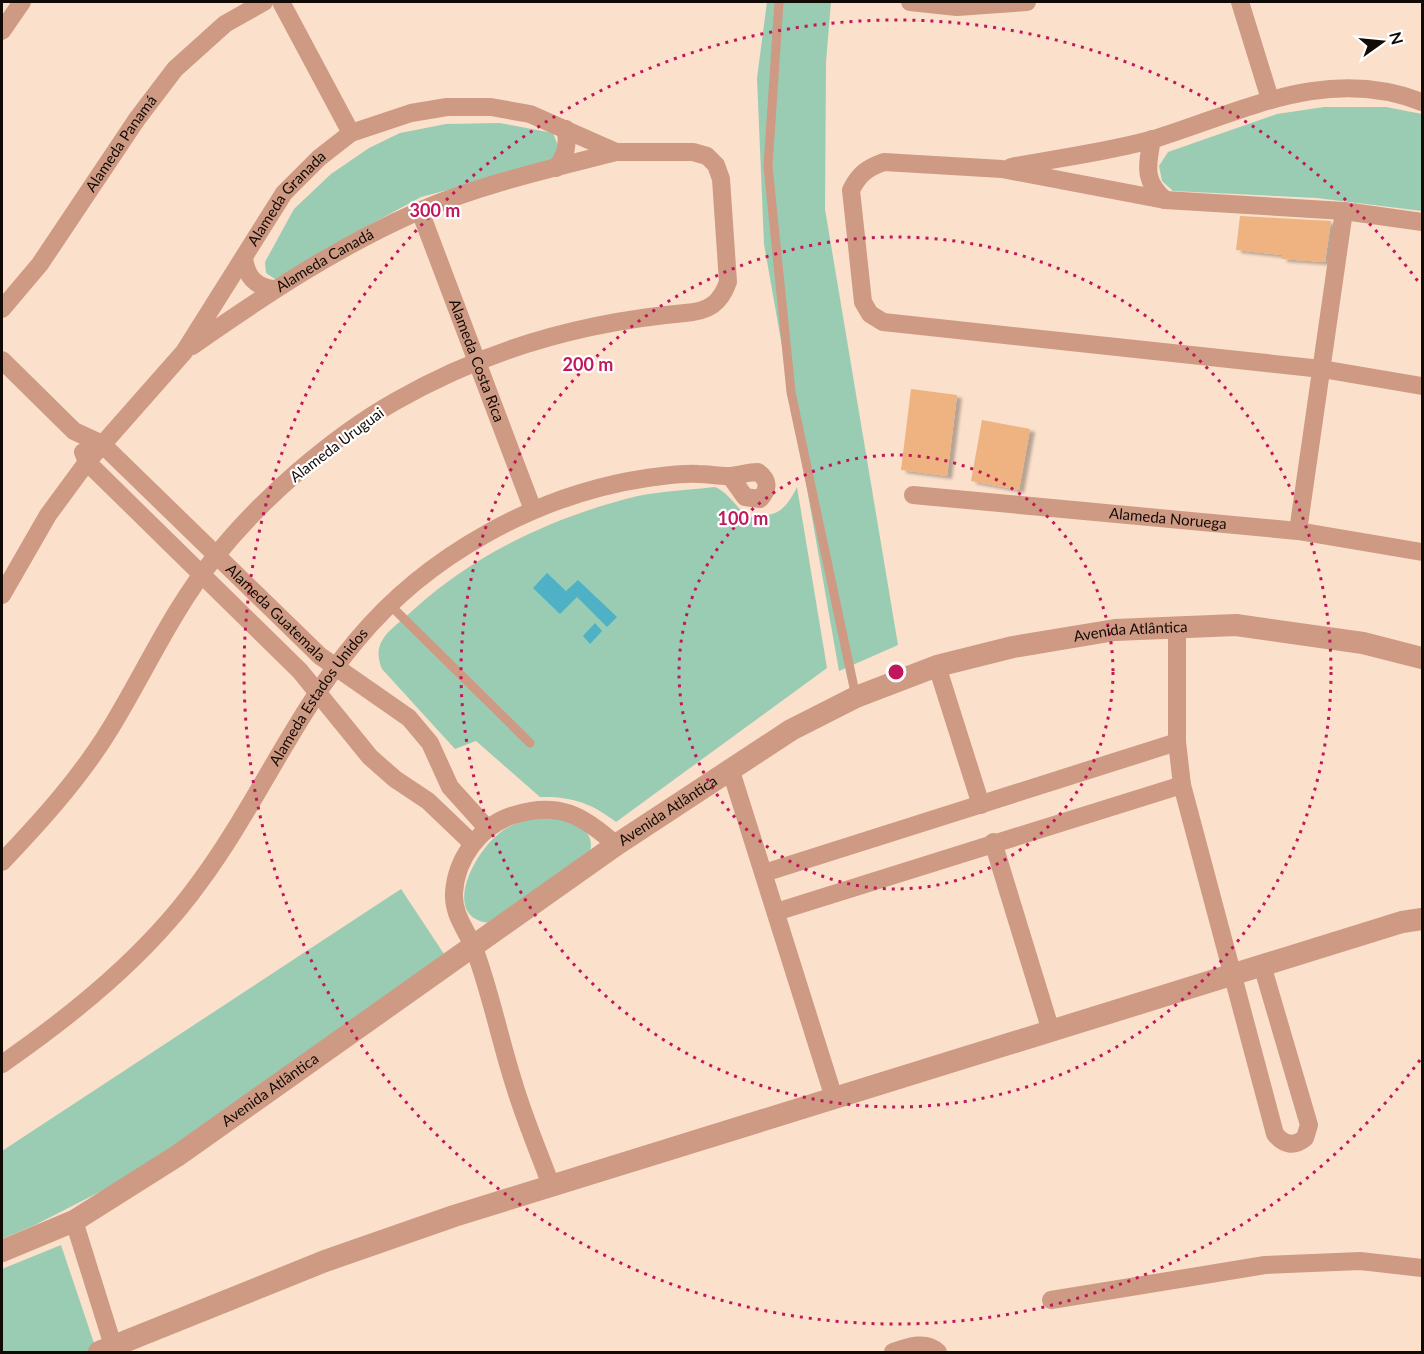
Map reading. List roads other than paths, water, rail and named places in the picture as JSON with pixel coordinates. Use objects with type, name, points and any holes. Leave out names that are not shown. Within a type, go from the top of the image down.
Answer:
[{"type":"street","points":[[2,31],[22,2]]},
{"type":"street","name":"Alameda Panamá","points":[[2,309],[40,264],[137,119],[175,69],[225,24],[264,2]]},
{"type":"street","points":[[281,2],[351,133]]},
{"type":"street","points":[[910,2],[957,7],[1027,2]]},
{"type":"street","points":[[1240,2],[1270,99]]},
{"type":"street","points":[[1002,169],[1152,139],[1270,99],[1311,91],[1362,87],[1422,102]]},
{"type":"street","name":"Alameda Granada","points":[[2,595],[48,515],[87,462],[184,352],[284,193],[318,158],[351,133],[411,112],[447,107],[491,107],[530,114],[616,152],[693,152],[707,156],[716,165],[721,179]]},
{"type":"street","points":[[556,168],[564,157],[568,144],[566,129]]},
{"type":"street","points":[[1152,139],[1147,175],[1154,189],[1165,200]]},
{"type":"street","name":"Alameda Canadá","points":[[184,352],[273,289],[327,256],[420,211],[465,194],[616,152]]},
{"type":"street","points":[[1422,222],[1344,211],[1165,200],[1002,169],[884,162],[868,167],[857,177],[851,190],[863,302],[870,314],[883,322],[1322,369],[1422,386]]},
{"type":"street","name":"Alameda Uruguai","points":[[2,862],[33,830],[73,781],[110,729],[169,622],[215,556],[274,493],[331,446],[395,401],[477,359],[566,332],[631,318],[712,308],[723,297],[728,282],[721,179]]},
{"type":"street","name":"Alameda Costa Rica","points":[[420,211],[533,510]]},
{"type":"street","points":[[1298,531],[1344,211]]},
{"type":"street","points":[[244,259],[246,271],[252,281],[262,287],[273,289]]},
{"type":"street","name":"Alameda Guatemala","points":[[2,360],[74,431],[102,444],[215,556],[336,668],[409,718],[430,743],[450,787],[487,828]]},
{"type":"street","name":"Alameda Guatemala","points":[[74,431],[87,462],[318,692],[370,757],[395,779],[428,801],[472,843]]},
{"type":"street","name":"Alameda Estados Unidos","points":[[2,1064],[58,1025],[130,962],[198,885],[249,810],[318,692],[356,640],[390,605],[443,562],[482,537],[533,510],[593,490],[645,478],[694,473],[730,476]]},
{"type":"street","name":"Alameda Noruega","points":[[913,495],[1298,531],[1422,552]]},
{"type":"street","name":"Avenida Atlântica","points":[[2,1251],[74,1221],[177,1156],[616,844],[790,730],[856,698],[937,666],[1012,647],[1115,630],[1236,625],[1363,643],[1422,658]]},
{"type":"street","points":[[1177,626],[1177,742],[1182,785],[1275,1134],[1285,1143],[1299,1142],[1308,1132],[1309,1125],[1262,966]]},
{"type":"street","points":[[937,666],[981,805]]},
{"type":"street","points":[[764,873],[1177,742]]},
{"type":"street","points":[[730,768],[834,1098]]},
{"type":"street","points":[[776,912],[993,842],[1182,785]]},
{"type":"street","points":[[551,1185],[515,1090],[473,946],[456,913],[454,893],[460,868],[472,843],[487,828],[511,816],[533,809],[559,810],[581,817],[616,844]]},
{"type":"street","points":[[993,842],[1051,1031]]},
{"type":"street","points":[[74,1221],[109,1351],[325,1261],[551,1185],[1402,922],[1422,919]]},
{"type":"street","points":[[1052,1300],[1265,1265],[1360,1261],[1422,1268]]},
{"type":"street","points":[[893,1353],[913,1346],[936,1350]]},
{"type":"lane","points":[[779,2],[768,166],[791,392],[856,698]]},
{"type":"lane","points":[[390,605],[530,743]]},
{"type":"water","points":[[547,573],[566,591],[578,580],[617,617],[607,627],[577,597],[560,614],[533,588]]},
{"type":"water","points":[[595,623],[602,631],[590,644],[583,636]]}]
